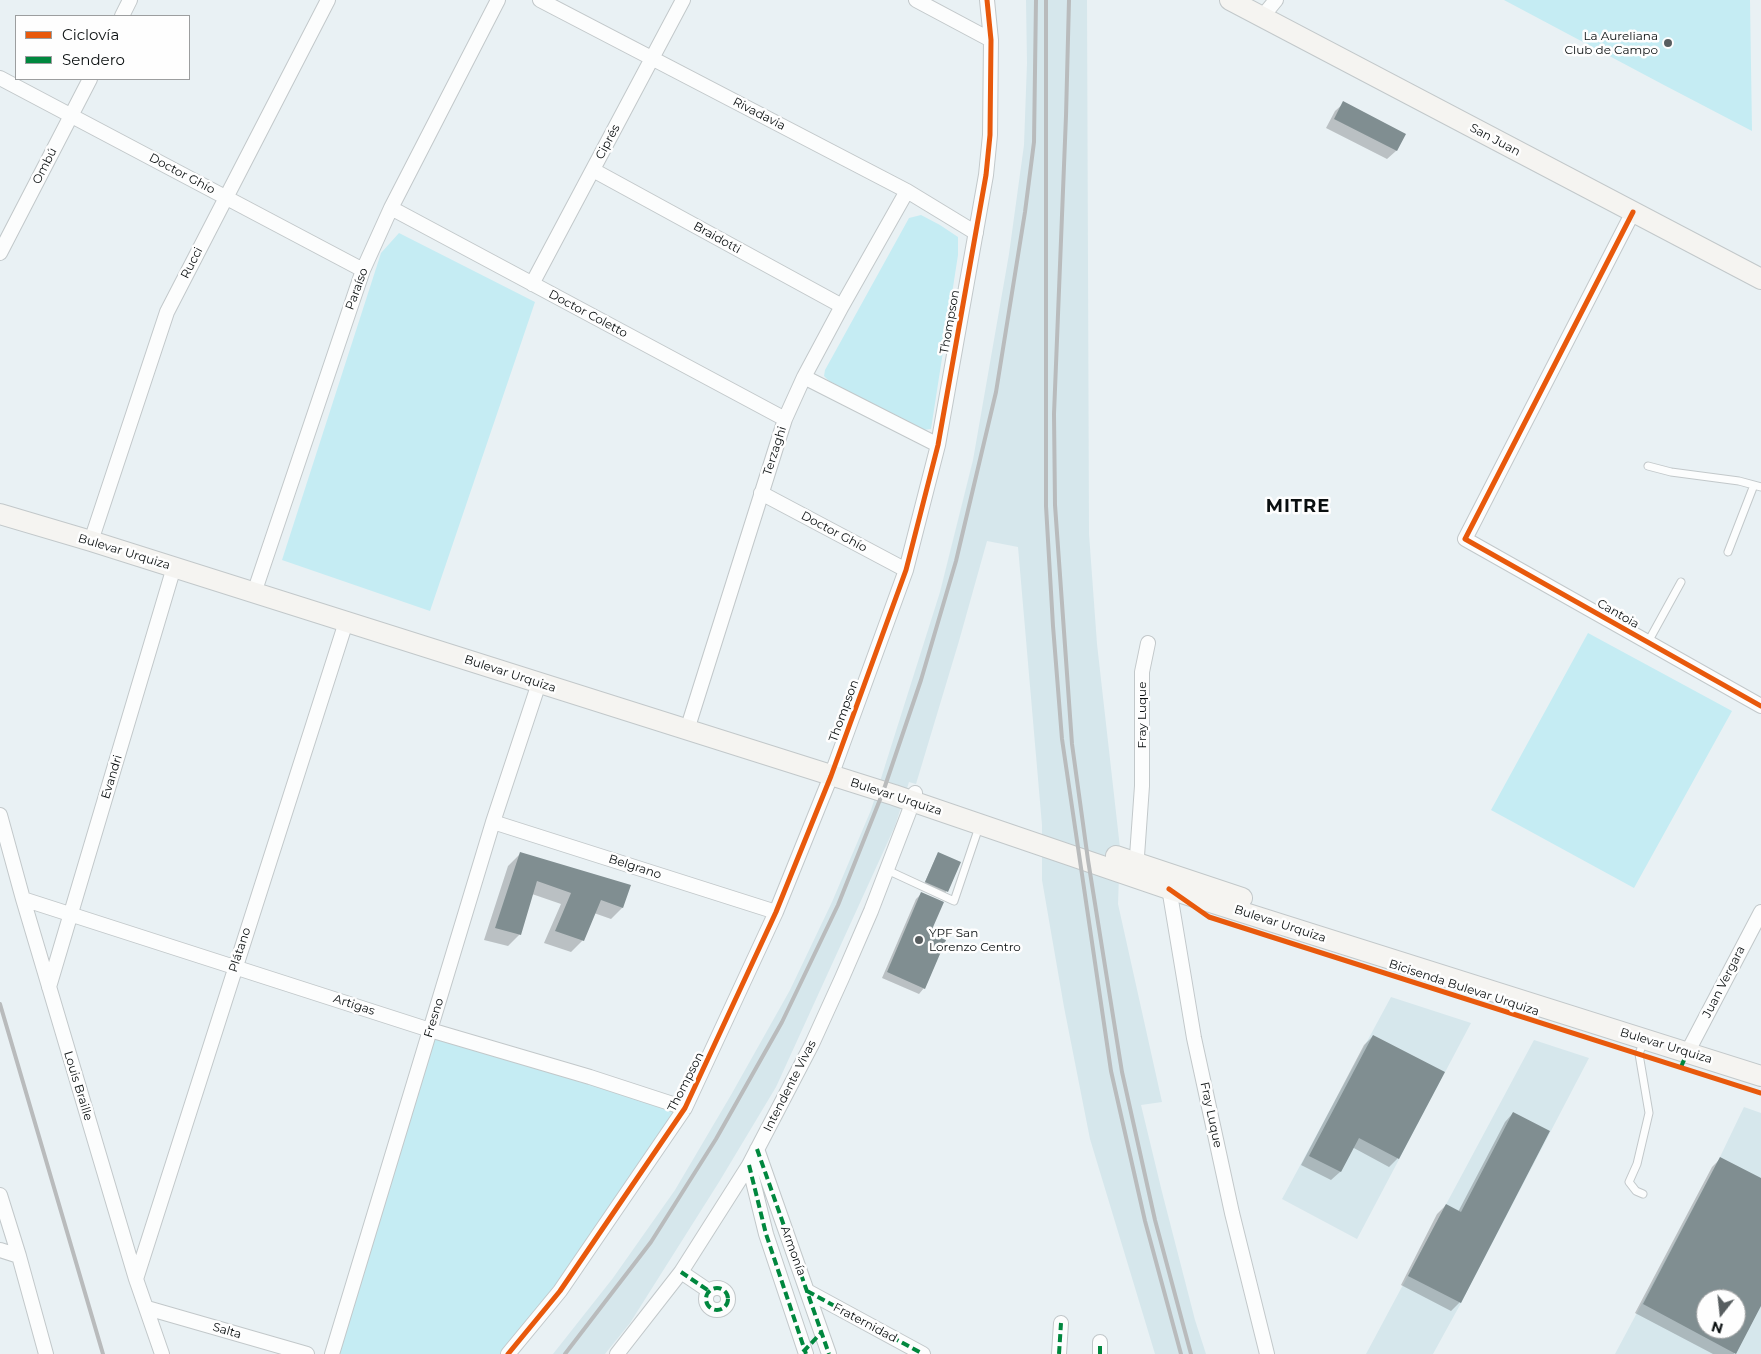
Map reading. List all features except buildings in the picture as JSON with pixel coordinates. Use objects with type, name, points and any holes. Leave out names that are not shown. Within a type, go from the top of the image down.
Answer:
[{"type":"main road","name":"San Juan","points":[[1230,0],[1761,279]]},
{"type":"main road","name":"Bulevar Urquiza","points":[[0,502],[174,567],[255,588],[346,622],[539,683],[688,725]]},
{"type":"main road","name":"Bulevar Urquiza","points":[[0,514],[92,537],[914,797],[1103,851],[1136,871]]},
{"type":"main road","name":"Bulevar Urquiza","points":[[914,797],[980,824],[1078,857],[1136,871],[1690,1047],[1761,1064]]},
{"type":"main road","name":"Bulevar Urquiza","points":[[1168,881],[1644,1040],[1690,1047],[1761,1076]]},
{"type":"street","points":[[122,15],[130,0]]},
{"type":"street","name":"Rucci","points":[[92,537],[167,312],[328,0]]},
{"type":"street","name":"Paraíso","points":[[255,588],[363,270],[391,208],[498,0]]},
{"type":"street","name":"Rivadavia","points":[[540,0],[907,191],[976,233]]},
{"type":"street","name":"Ciprés","points":[[532,284],[683,0]]},
{"type":"street","points":[[916,0],[991,40]]},
{"type":"street","name":"Thompson","points":[[508,1354],[560,1291],[686,1108],[776,912],[833,771],[906,570],[938,445],[986,175],[990,136],[991,40],[987,0]]},
{"type":"street","points":[[1262,17],[1276,0]]},
{"type":"street","name":"Doctor Ghío","points":[[0,78],[363,270]]},
{"type":"street","name":"Ombú","points":[[0,253],[89,80]]},
{"type":"street","name":"Braidotti","points":[[593,170],[842,306]]},
{"type":"street","name":"Terzaghi","points":[[688,725],[785,419],[804,378],[842,306],[907,191]]},
{"type":"street","name":"Doctor Coletto","points":[[391,208],[785,419]]},
{"type":"street","name":"Cantoia","points":[[1633,212],[1465,539],[1761,706]]},
{"type":"street","points":[[804,378],[938,445]]},
{"type":"street","name":"Doctor Ghío","points":[[762,493],[906,570]]},
{"type":"street","name":"Evandri","points":[[49,987],[174,567]]},
{"type":"street","name":"Plátano","points":[[136,1279],[346,622]]},
{"type":"street","name":"Fray Luque","points":[[1136,871],[1142,786],[1142,672],[1148,643]]},
{"type":"street","name":"Fresno","points":[[332,1354],[493,822],[539,683]]},
{"type":"street","name":"Intendente Vivas","points":[[617,1354],[681,1272],[757,1149],[820,1028],[871,911],[914,797]]},
{"type":"street","name":"Louis Braille","points":[[0,815],[22,899],[136,1279],[162,1354]]},
{"type":"street","name":"Belgrano","points":[[493,822],[776,912]]},
{"type":"street","name":"Fray Luque","points":[[1168,881],[1194,1038],[1232,1213],[1267,1354]]},
{"type":"street","name":"Artigas","points":[[22,899],[430,1030],[590,1077],[686,1108]]},
{"type":"street","name":"Juan Vergara","points":[[1690,1047],[1761,912]]},
{"type":"street","name":"Armonía","points":[[757,1149],[808,1291],[828,1354]]},
{"type":"street","name":"Armonía","points":[[749,1164],[766,1234],[804,1352]]},
{"type":"street","points":[[0,1195],[46,1354]]},
{"type":"street","points":[[0,1250],[19,1256]]},
{"type":"street","points":[[681,1272],[708,1291]]},
{"type":"street","name":"Fraternidad","points":[[808,1291],[923,1354]]},
{"type":"street","name":"Salta","points":[[147,1308],[307,1354]]},
{"type":"street","points":[[1060,1354],[1061,1323]]},
{"type":"street","points":[[804,1352],[822,1334]]},
{"type":"lane","points":[[1648,466],[1671,472],[1739,481],[1757,486],[1728,552]]},
{"type":"lane","points":[[1648,642],[1681,582]]},
{"type":"lane","points":[[887,870],[954,901],[980,824]]},
{"type":"lane","points":[[1643,1194],[1636,1191],[1629,1182],[1637,1164],[1649,1113],[1639,1054],[1644,1040]]},
{"type":"shaded area","points":[[1026,0],[1087,0],[1089,534],[1097,644],[1120,848],[1118,904],[1162,1102],[1141,1105],[1195,1320],[1206,1354],[1155,1354],[1090,1139],[1064,1007],[1042,880],[1042,825],[1018,547],[987,541],[916,784],[909,782],[895,826],[776,1087],[719,1182],[630,1323],[605,1354],[553,1354],[613,1278],[675,1190],[731,1095],[790,990],[832,902],[871,810],[940,592],[973,460],[1009,254],[1024,145],[1027,63]]},
{"type":"shaded area","name":"La Aureliana Club de Campo","points":[[1504,0],[1750,0],[1752,131],[1662,84]]},
{"type":"shaded area","points":[[921,215],[958,237],[958,255],[931,429],[923,430],[830,382],[824,376],[825,370],[909,218]]},
{"type":"shaded area","points":[[399,233],[535,302],[430,611],[282,560],[381,253]]},
{"type":"shaded area","points":[[1588,633],[1732,711],[1634,888],[1491,810]]},
{"type":"shaded area","points":[[1391,997],[1471,1023],[1357,1239],[1282,1199]]},
{"type":"shaded area","points":[[430,1030],[685,1108],[508,1354],[332,1354]]},
{"type":"shaded area","points":[[1534,1040],[1589,1058],[1461,1303],[1433,1354],[1366,1354]]},
{"type":"shaded area","points":[[1744,1107],[1761,1113],[1761,1354],[1615,1354],[1720,1157]]},
{"type":"railway","points":[[565,1354],[651,1242],[716,1139],[782,1022],[838,905],[883,792],[921,680],[956,561],[996,392],[1025,212],[1034,142],[1036,0]]},
{"type":"railway","points":[[1046,0],[1046,506],[1062,739],[1111,1071],[1145,1221],[1181,1354]]},
{"type":"railway","points":[[1069,0],[1054,414],[1055,505],[1072,744],[1088,860],[1122,1072],[1155,1220],[1191,1354]]},
{"type":"railway","points":[[0,1004],[103,1354]]},
{"type":"marked path","points":[[1681,1067],[1687,1053]]},
{"type":"marked path","points":[[757,1149],[829,1354]]},
{"type":"marked path","points":[[749,1165],[766,1234],[806,1354]]},
{"type":"marked path","points":[[681,1272],[709,1291]]},
{"type":"marked path","points":[[717,1288],[725,1291],[728,1299],[725,1307],[717,1310],[709,1307],[706,1299],[709,1291],[717,1288]]},
{"type":"marked path","points":[[807,1291],[923,1354]]},
{"type":"marked path","points":[[1059,1354],[1061,1323]]},
{"type":"marked path","points":[[803,1352],[821,1333]]},
{"type":"marked path","points":[[1100,1342],[1100,1354]]},
{"type":"cycle path","points":[[508,1354],[560,1291],[685,1108],[776,912],[831,776],[906,570],[938,445],[986,175],[990,135],[991,40],[987,0]]},
{"type":"cycle path","points":[[1633,212],[1465,539],[1761,706]]},
{"type":"cycle path","name":"Bicisenda Bulevar Urquiza","points":[[1169,889],[1209,917],[1761,1093]]},
{"type":"place","name":"La Aureliana Club de Campo","points":[[1668,43]]},
{"type":"place","name":"YPF San Lorenzo Centro","points":[[919,940]]},
{"type":"district","name":"MITRE","points":[[1298,507]]}]
